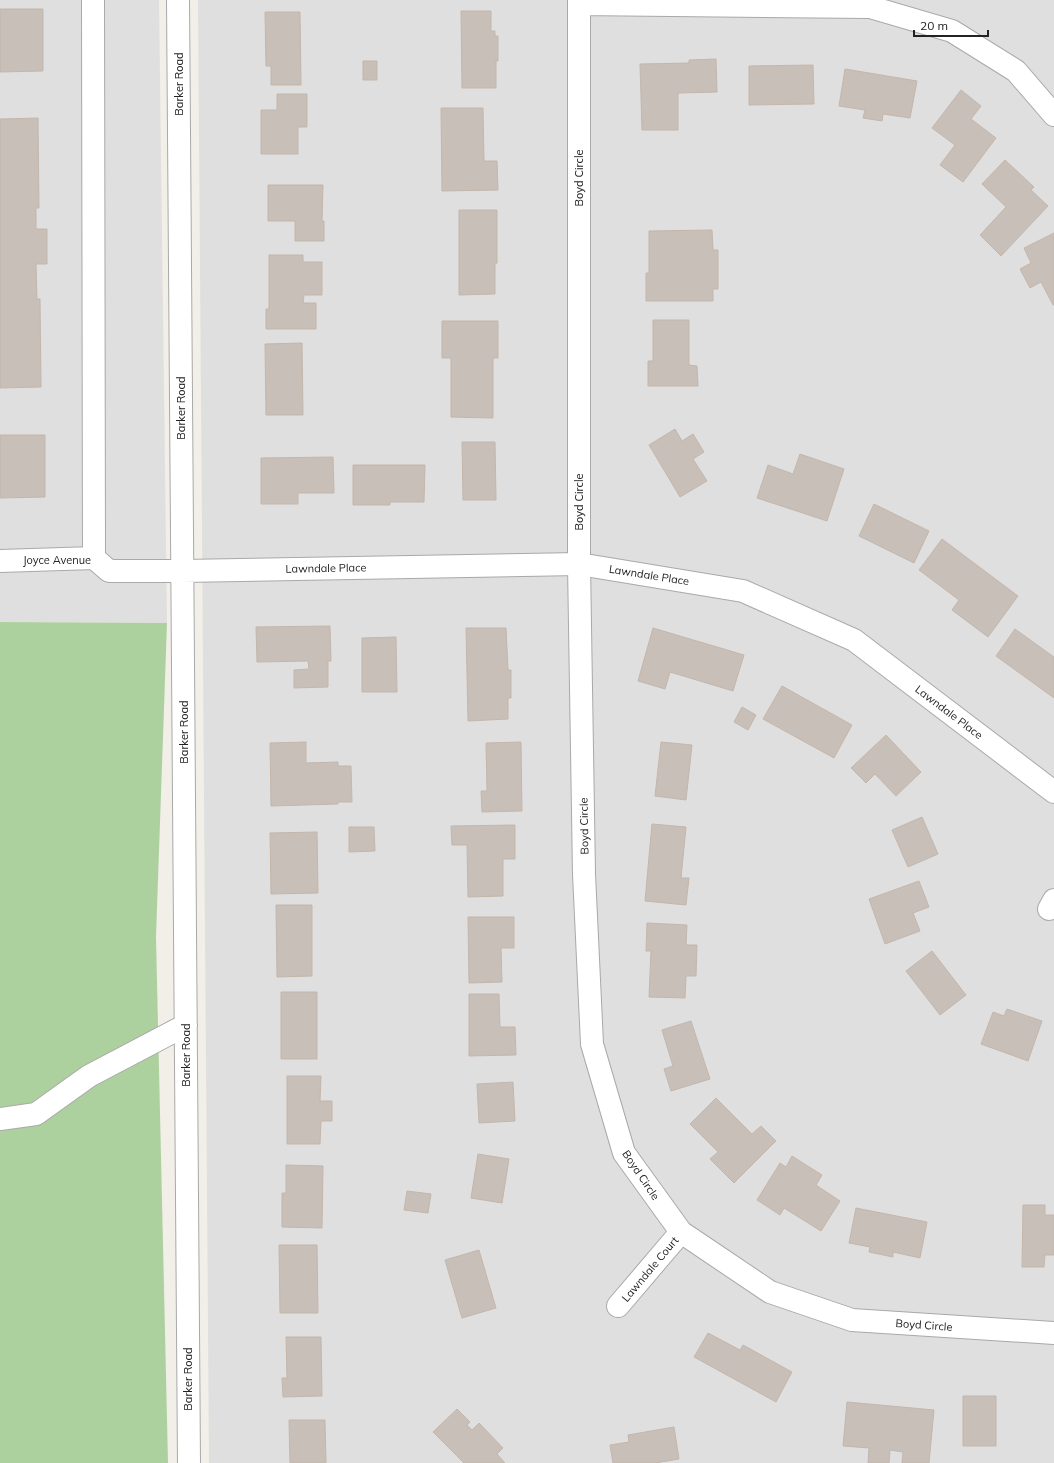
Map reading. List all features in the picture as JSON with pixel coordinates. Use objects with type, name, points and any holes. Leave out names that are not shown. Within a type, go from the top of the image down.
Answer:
[{"type":"street","points":[[93,0],[94,558]]},
{"type":"street","name":"Barker Road","points":[[178,0],[189,1463]]},
{"type":"street","points":[[579,2],[870,7],[952,30],[1016,70],[1054,115]]},
{"type":"street","name":"Boyd Circle","points":[[579,2],[579,564],[584,874],[592,1044],[624,1152],[681,1232],[770,1292],[852,1320],[1054,1333]]},
{"type":"street","name":"Joyce Avenue","points":[[0,561],[94,558],[109,571],[182,571]]},
{"type":"street","name":"Lawndale Place","points":[[182,571],[579,564],[743,591],[854,640],[1054,792]]},
{"type":"street","points":[[0,1119],[36,1114],[89,1076],[186,1025]]},
{"type":"street","name":"Lawndale Court","points":[[618,1306],[681,1232]]},
{"type":"shaded area","points":[[0,0],[159,0],[167,623],[0,622]]},
{"type":"shaded area","points":[[198,0],[1054,0],[1054,1463],[209,1463]]},
{"type":"green space","points":[[0,622],[167,623],[156,937],[168,1463],[0,1463]]},
{"type":"building","points":[[0,9],[43,9],[43,71],[0,72]]},
{"type":"building","points":[[461,11],[491,11],[491,31],[495,31],[495,36],[498,36],[496,88],[462,88]]},
{"type":"building","points":[[265,12],[300,12],[301,85],[271,85],[271,66],[266,66]]},
{"type":"building","points":[[716,59],[717,92],[678,93],[678,130],[642,130],[640,64],[689,63],[689,60]]},
{"type":"building","points":[[363,61],[377,61],[377,80],[363,80]]},
{"type":"building","points":[[813,65],[814,104],[749,105],[749,66]]},
{"type":"building","points":[[845,69],[917,81],[910,118],[883,114],[882,121],[863,118],[865,110],[839,106]]},
{"type":"building","points":[[961,90],[981,106],[971,119],[996,138],[963,182],[940,165],[955,145],[932,128]]},
{"type":"building","points":[[277,94],[307,94],[307,127],[298,127],[298,154],[261,154],[261,110],[277,110]]},
{"type":"building","points":[[441,108],[483,108],[484,161],[497,161],[498,190],[442,191]]},
{"type":"building","points":[[38,118],[39,208],[36,208],[36,229],[47,229],[47,264],[36,264],[37,299],[40,299],[41,387],[0,388],[0,119]]},
{"type":"building","points":[[1005,160],[1034,187],[1031,190],[1048,206],[1001,256],[980,235],[1006,207],[982,184]]},
{"type":"building","points":[[268,185],[323,185],[322,221],[324,221],[324,241],[295,241],[295,221],[268,221]]},
{"type":"building","points":[[459,210],[497,210],[497,263],[495,264],[495,294],[459,295]]},
{"type":"building","points":[[712,230],[713,250],[718,250],[718,289],[713,289],[713,301],[646,301],[646,273],[649,273],[649,231]]},
{"type":"building","points":[[1054,233],[1053,305],[1041,282],[1030,288],[1020,269],[1031,263],[1024,248]]},
{"type":"building","points":[[269,255],[303,255],[303,262],[322,262],[322,295],[304,295],[303,303],[316,303],[316,329],[266,329],[266,309],[269,309]]},
{"type":"building","points":[[653,320],[689,320],[689,365],[697,366],[698,386],[648,386],[648,361],[653,361]]},
{"type":"building","points":[[442,321],[498,321],[498,358],[493,358],[493,418],[451,417],[451,358],[442,358]]},
{"type":"building","points":[[302,343],[303,415],[266,415],[265,344]]},
{"type":"building","points":[[675,429],[682,441],[693,434],[704,452],[693,459],[707,481],[680,497],[649,445]]},
{"type":"building","points":[[0,435],[45,435],[45,497],[0,498]]},
{"type":"building","points":[[462,442],[495,442],[496,500],[463,500]]},
{"type":"building","points":[[800,454],[844,469],[827,521],[757,498],[768,465],[793,474]]},
{"type":"building","points":[[333,457],[334,493],[298,493],[298,504],[261,504],[261,458]]},
{"type":"building","points":[[353,465],[425,465],[424,502],[390,502],[390,505],[353,505]]},
{"type":"building","points":[[874,504],[929,531],[914,563],[859,536]]},
{"type":"building","points":[[942,539],[1018,596],[988,637],[952,610],[959,600],[919,570]]},
{"type":"building","points":[[330,626],[331,661],[328,661],[328,687],[294,688],[294,670],[309,669],[308,661],[257,662],[256,627]]},
{"type":"building","points":[[466,628],[506,628],[508,670],[511,670],[511,698],[508,698],[508,719],[468,721]]},
{"type":"building","points":[[653,628],[744,655],[733,691],[670,672],[665,689],[638,681]]},
{"type":"building","points":[[1015,629],[1054,657],[1054,698],[996,656]]},
{"type":"building","points":[[396,637],[397,692],[362,692],[362,638]]},
{"type":"building","points":[[782,686],[852,725],[834,758],[763,719]]},
{"type":"building","points":[[742,707],[756,715],[748,730],[734,722]]},
{"type":"building","points":[[886,735],[921,772],[896,796],[875,774],[866,783],[851,768]]},
{"type":"building","points":[[306,742],[306,763],[338,762],[338,766],[351,766],[352,802],[338,802],[338,804],[271,806],[270,743]]},
{"type":"building","points":[[521,742],[522,811],[482,812],[481,791],[487,791],[486,743]]},
{"type":"building","points":[[661,742],[692,745],[686,800],[655,796]]},
{"type":"building","points":[[922,817],[938,854],[908,867],[892,830]]},
{"type":"building","points":[[652,824],[686,827],[681,878],[689,878],[686,905],[645,901]]},
{"type":"building","points":[[515,825],[515,859],[503,859],[503,896],[468,897],[467,845],[452,845],[451,826]]},
{"type":"building","points":[[349,827],[374,827],[375,851],[349,852]]},
{"type":"building","points":[[317,832],[318,893],[271,894],[270,833]]},
{"type":"building","points":[[919,881],[929,907],[913,913],[920,931],[885,944],[869,899]]},
{"type":"building","points":[[276,905],[312,905],[312,976],[277,977]]},
{"type":"building","points":[[468,917],[514,917],[514,948],[501,948],[502,982],[469,983]]},
{"type":"building","points":[[647,923],[687,925],[686,945],[697,945],[696,976],[686,976],[685,998],[649,997],[651,951],[646,951]]},
{"type":"building","points":[[932,951],[966,995],[940,1015],[906,971]]},
{"type":"building","points":[[281,992],[317,992],[317,1059],[281,1059]]},
{"type":"building","points":[[469,994],[499,994],[500,1027],[515,1027],[516,1055],[469,1056]]},
{"type":"building","points":[[1007,1009],[1042,1021],[1028,1061],[981,1044],[993,1012],[1004,1016]]},
{"type":"building","points":[[691,1021],[710,1079],[671,1091],[664,1069],[673,1066],[662,1030]]},
{"type":"building","points":[[287,1076],[321,1076],[320,1101],[332,1101],[332,1121],[321,1121],[320,1144],[287,1144]]},
{"type":"building","points":[[513,1082],[515,1121],[479,1123],[477,1084]]},
{"type":"building","points":[[716,1098],[752,1134],[761,1126],[776,1141],[734,1183],[710,1159],[718,1152],[690,1124]]},
{"type":"building","points":[[478,1154],[509,1159],[502,1203],[471,1198]]},
{"type":"building","points":[[792,1156],[822,1175],[816,1185],[840,1201],[821,1231],[784,1208],[780,1215],[757,1200],[780,1163],[786,1167]]},
{"type":"building","points":[[286,1165],[323,1166],[322,1228],[282,1227],[282,1193],[286,1193]]},
{"type":"building","points":[[407,1191],[431,1194],[428,1213],[404,1210]]},
{"type":"building","points":[[1023,1205],[1045,1205],[1045,1215],[1054,1215],[1054,1255],[1045,1255],[1044,1267],[1022,1267]]},
{"type":"building","points":[[856,1208],[927,1222],[920,1258],[893,1252],[893,1257],[869,1252],[870,1247],[849,1243]]},
{"type":"building","points":[[279,1245],[317,1245],[318,1313],[280,1313]]},
{"type":"building","points":[[479,1250],[496,1308],[462,1318],[445,1260]]},
{"type":"building","points":[[708,1333],[740,1350],[743,1345],[792,1372],[776,1402],[694,1357]]},
{"type":"building","points":[[286,1337],[321,1337],[322,1396],[283,1397],[282,1378],[287,1378]]},
{"type":"building","points":[[963,1396],[996,1396],[996,1446],[963,1446]]},
{"type":"building","points":[[847,1402],[934,1410],[929,1463],[902,1463],[903,1452],[890,1450],[889,1463],[868,1463],[869,1448],[843,1446]]},
{"type":"building","points":[[457,1409],[470,1422],[467,1425],[472,1430],[479,1423],[503,1448],[497,1454],[505,1463],[464,1463],[433,1432]]},
{"type":"building","points":[[289,1420],[325,1420],[326,1463],[290,1463]]},
{"type":"building","points":[[674,1427],[679,1459],[655,1463],[613,1463],[610,1445],[629,1442],[628,1435]]}]
